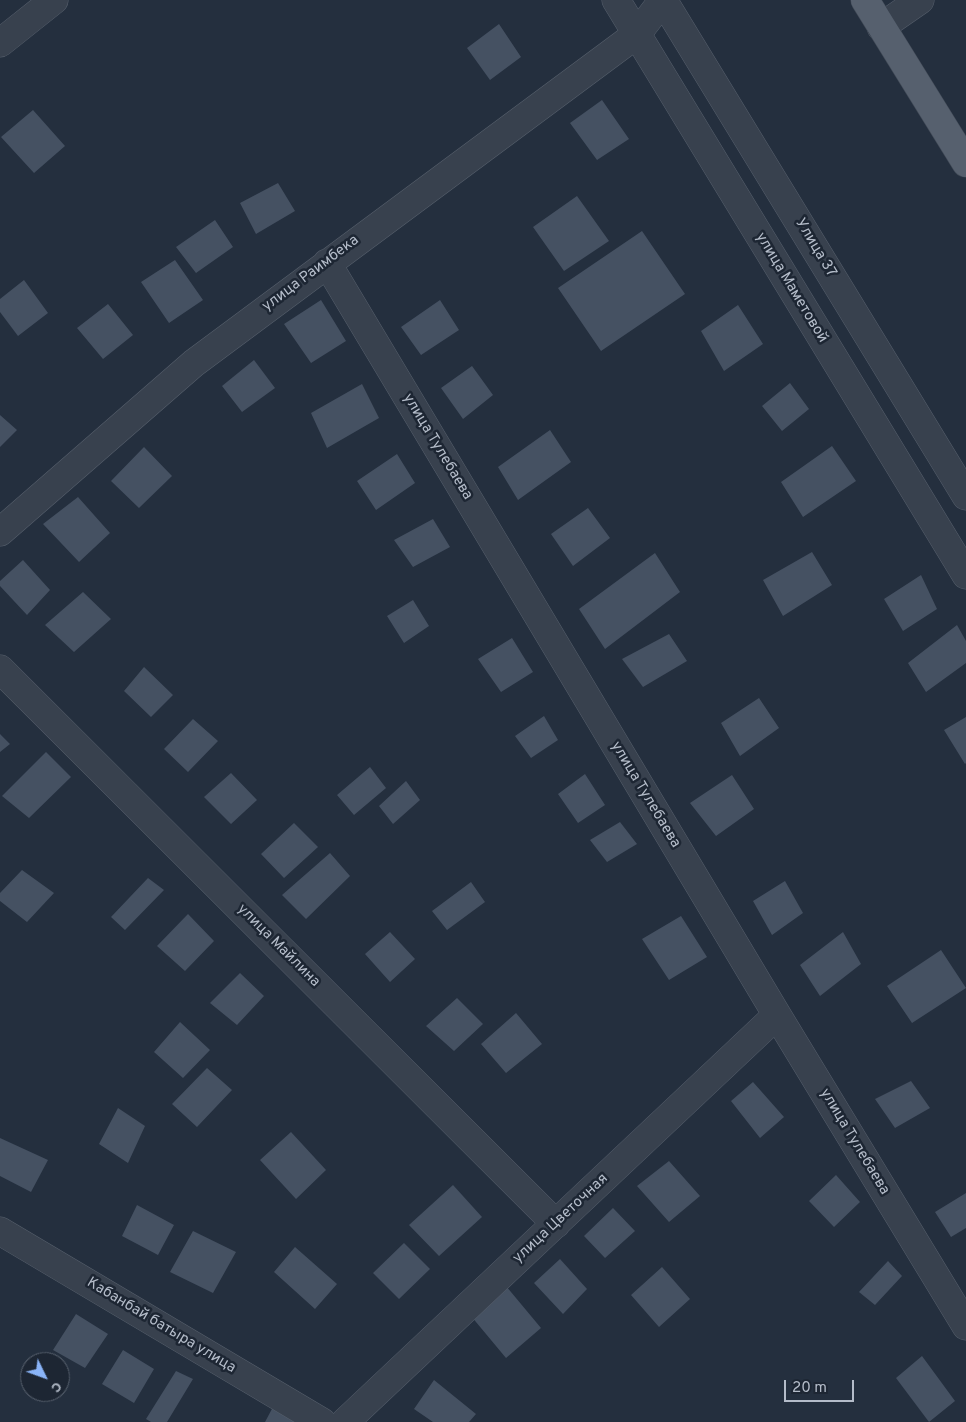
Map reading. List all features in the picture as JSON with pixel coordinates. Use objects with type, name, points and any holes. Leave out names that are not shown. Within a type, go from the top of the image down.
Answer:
[{"type":"main road","points":[[865,0],[966,163]]},
{"type":"street","points":[[0,43],[54,0]]},
{"type":"street","name":"улица Маметовой","points":[[616,0],[966,575]]},
{"type":"street","name":"улица Раимбека","points":[[0,532],[194,363],[327,262],[637,34],[663,0]]},
{"type":"street","name":"Улица 37","points":[[663,0],[966,496]]},
{"type":"street","points":[[881,27],[920,0]]},
{"type":"street","name":"улица Тулебаева","points":[[327,262],[777,1015],[966,1326]]},
{"type":"street","name":"улица Майлина","points":[[0,669],[556,1224]]},
{"type":"street","name":"улица Цветочная","points":[[345,1422],[777,1015]]},
{"type":"street","name":"Кабанбай батыра улица","points":[[0,1231],[322,1422]]},
{"type":"building","points":[[499,24],[521,57],[490,80],[467,48]]},
{"type":"building","points":[[602,100],[629,139],[597,160],[570,123]]},
{"type":"building","points":[[33,110],[65,146],[34,173],[1,137]]},
{"type":"building","points":[[278,183],[295,211],[256,234],[240,203]]},
{"type":"building","points":[[577,196],[609,241],[564,271],[533,227]]},
{"type":"building","points":[[215,220],[233,247],[196,273],[176,247]]},
{"type":"building","points":[[642,231],[685,294],[601,351],[558,288]]},
{"type":"building","points":[[175,260],[203,300],[169,323],[141,282]]},
{"type":"building","points":[[24,280],[48,313],[18,336],[0,312],[0,299]]},
{"type":"building","points":[[321,300],[346,341],[311,363],[284,324]]},
{"type":"building","points":[[440,300],[459,330],[421,355],[401,327]]},
{"type":"building","points":[[108,304],[133,335],[103,359],[77,328]]},
{"type":"building","points":[[738,305],[763,344],[724,371],[701,331]]},
{"type":"building","points":[[254,360],[275,388],[242,412],[222,386]]},
{"type":"building","points":[[472,366],[493,395],[463,419],[441,388]]},
{"type":"building","points":[[790,383],[809,409],[782,431],[762,406]]},
{"type":"building","points":[[362,384],[379,418],[327,448],[311,413]]},
{"type":"building","points":[[0,415],[17,430],[0,447]]},
{"type":"building","points":[[550,430],[571,462],[518,500],[498,467]]},
{"type":"building","points":[[832,446],[856,481],[803,517],[781,482]]},
{"type":"building","points":[[144,447],[172,476],[139,508],[111,481]]},
{"type":"building","points":[[397,454],[415,483],[376,510],[357,481]]},
{"type":"building","points":[[78,497],[110,533],[79,562],[43,524]]},
{"type":"building","points":[[588,508],[610,538],[573,566],[551,534]]},
{"type":"building","points":[[433,519],[450,547],[413,567],[394,540]]},
{"type":"building","points":[[812,552],[832,585],[783,616],[763,580]]},
{"type":"building","points":[[655,553],[680,592],[605,649],[579,609]]},
{"type":"building","points":[[23,560],[50,590],[27,615],[0,586],[0,581]]},
{"type":"building","points":[[921,575],[937,609],[903,631],[884,599]]},
{"type":"building","points":[[83,592],[111,619],[74,652],[45,625]]},
{"type":"building","points":[[413,600],[429,626],[404,643],[387,616]]},
{"type":"building","points":[[957,625],[966,641],[966,663],[926,692],[908,663]]},
{"type":"building","points":[[669,634],[687,661],[643,687],[622,659]]},
{"type":"building","points":[[512,638],[533,672],[501,692],[478,659]]},
{"type":"building","points":[[144,667],[173,695],[151,717],[124,691]]},
{"type":"building","points":[[759,698],[779,728],[740,756],[721,723]]},
{"type":"building","points":[[544,716],[558,740],[531,758],[515,736]]},
{"type":"building","points":[[966,717],[966,763],[965,764],[944,730]]},
{"type":"building","points":[[193,719],[218,741],[188,772],[164,749]]},
{"type":"building","points":[[0,734],[10,744],[0,752]]},
{"type":"building","points":[[46,752],[71,777],[29,818],[2,796]]},
{"type":"building","points":[[370,767],[386,788],[354,815],[337,795]]},
{"type":"building","points":[[231,773],[257,800],[231,824],[204,797]]},
{"type":"building","points":[[585,774],[605,805],[578,823],[558,794]]},
{"type":"building","points":[[732,775],[754,809],[716,836],[690,803]]},
{"type":"building","points":[[406,781],[420,800],[393,824],[379,806]]},
{"type":"building","points":[[620,822],[637,844],[607,862],[590,840]]},
{"type":"building","points":[[294,823],[318,847],[284,878],[261,854]]},
{"type":"building","points":[[330,853],[350,876],[306,919],[282,895]]},
{"type":"building","points":[[22,870],[54,893],[27,922],[0,901],[0,893]]},
{"type":"building","points":[[148,878],[164,890],[125,930],[111,917]]},
{"type":"building","points":[[785,881],[803,913],[772,935],[753,901]]},
{"type":"building","points":[[471,882],[485,902],[447,930],[432,911]]},
{"type":"building","points":[[188,914],[214,941],[185,971],[157,946]]},
{"type":"building","points":[[681,916],[707,957],[669,980],[642,939]]},
{"type":"building","points":[[390,932],[415,959],[390,982],[365,954]]},
{"type":"building","points":[[843,932],[861,964],[820,996],[800,965]]},
{"type":"building","points":[[941,950],[966,988],[912,1023],[887,986]]},
{"type":"building","points":[[240,973],[264,996],[237,1025],[210,1003]]},
{"type":"building","points":[[457,998],[483,1024],[454,1051],[426,1026]]},
{"type":"building","points":[[516,1013],[542,1044],[506,1073],[481,1044]]},
{"type":"building","points":[[180,1022],[210,1050],[183,1078],[154,1052]]},
{"type":"building","points":[[207,1068],[232,1090],[197,1127],[172,1104]]},
{"type":"building","points":[[911,1081],[930,1108],[895,1128],[875,1099]]},
{"type":"building","points":[[753,1082],[784,1117],[760,1138],[731,1101]]},
{"type":"building","points":[[118,1108],[145,1126],[128,1163],[99,1144]]},
{"type":"building","points":[[291,1132],[326,1170],[296,1199],[260,1160]]},
{"type":"building","points":[[0,1138],[48,1160],[31,1192],[0,1176]]},
{"type":"building","points":[[669,1161],[700,1196],[669,1222],[637,1186]]},
{"type":"building","points":[[836,1175],[860,1202],[834,1227],[809,1201]]},
{"type":"building","points":[[453,1185],[482,1217],[439,1256],[409,1225]]},
{"type":"building","points":[[966,1193],[966,1228],[951,1237],[935,1212]]},
{"type":"building","points":[[137,1205],[174,1225],[158,1255],[122,1236]]},
{"type":"building","points":[[613,1208],[635,1231],[605,1258],[584,1236]]},
{"type":"building","points":[[193,1231],[236,1252],[213,1293],[170,1272]]},
{"type":"building","points":[[404,1243],[430,1269],[399,1299],[373,1273]]},
{"type":"building","points":[[295,1247],[337,1284],[315,1309],[274,1272]]},
{"type":"building","points":[[560,1259],[587,1289],[563,1314],[534,1283]]},
{"type":"building","points":[[888,1261],[902,1276],[875,1305],[859,1292]]},
{"type":"building","points":[[662,1267],[690,1299],[659,1327],[631,1295]]},
{"type":"building","points":[[506,1286],[541,1328],[506,1358],[471,1316]]},
{"type":"building","points":[[76,1314],[108,1334],[85,1368],[70,1360],[70,1352],[57,1352],[53,1350]]},
{"type":"building","points":[[123,1350],[154,1369],[134,1403],[102,1384]]},
{"type":"building","points":[[922,1356],[955,1401],[929,1422],[896,1378]]},
{"type":"building","points":[[176,1371],[193,1379],[167,1422],[151,1422],[146,1419]]},
{"type":"building","points":[[434,1380],[476,1414],[469,1422],[433,1422],[414,1409]]},
{"type":"building","points":[[273,1407],[299,1422],[265,1422]]}]
